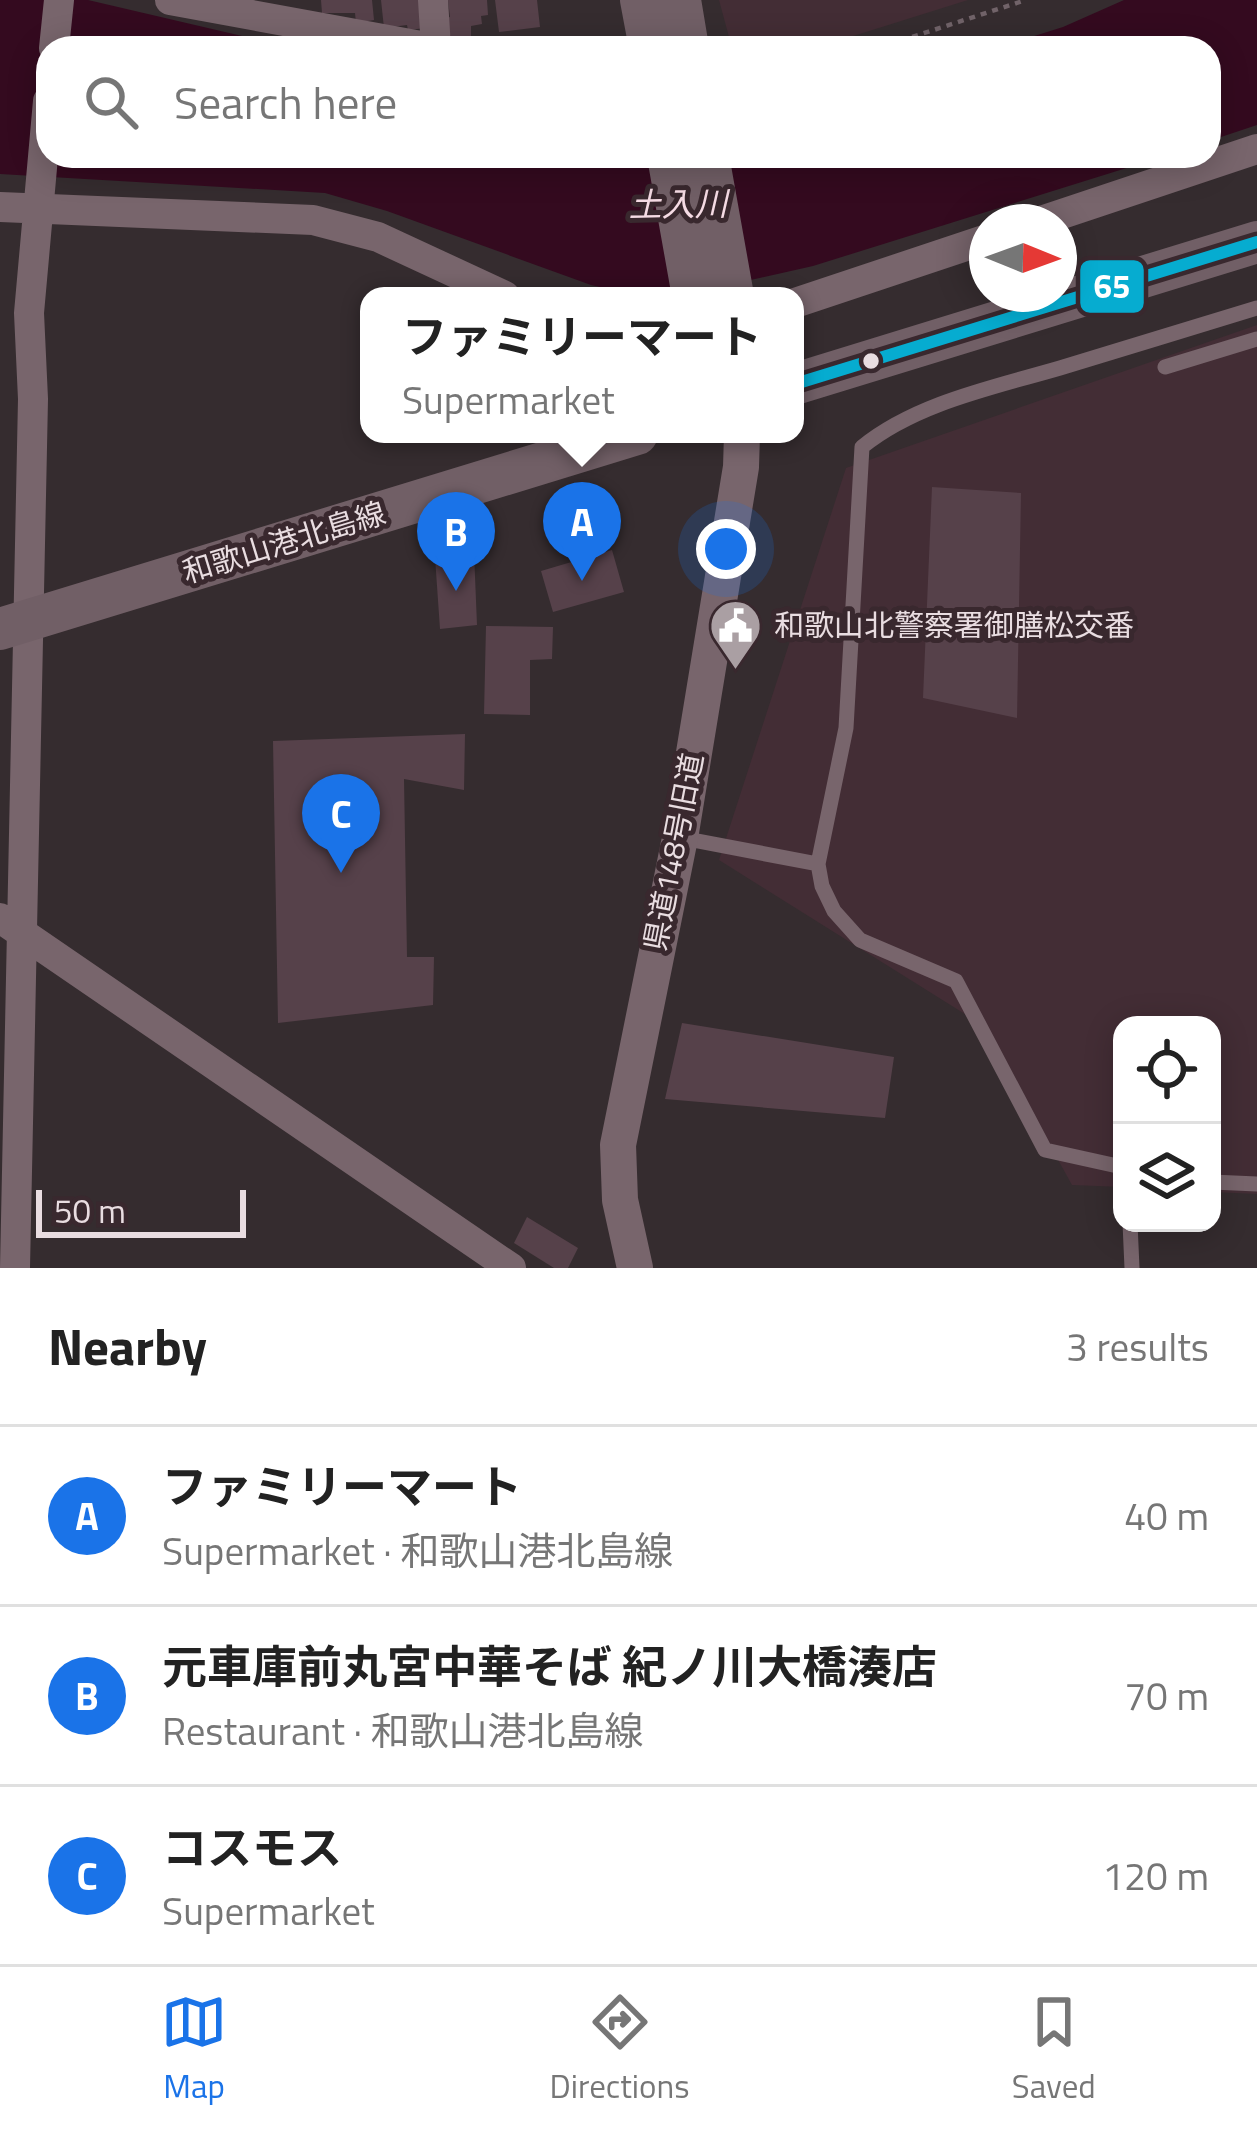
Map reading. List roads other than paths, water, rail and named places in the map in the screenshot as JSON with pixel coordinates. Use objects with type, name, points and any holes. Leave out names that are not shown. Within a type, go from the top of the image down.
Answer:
[{"type":"main road","points":[[641,0],[648,36]]},
{"type":"main road","points":[[680,0],[686,36]]},
{"type":"main road","points":[[670,168],[691,287]]},
{"type":"main road","points":[[710,168],[731,287]]},
{"type":"main road","points":[[804,381],[1257,242]]},
{"type":"main road","name":"和歌山港北島線","points":[[15,624],[608,443]]},
{"type":"street","points":[[55,36],[59,0]]},
{"type":"street","points":[[433,0],[434,36]]},
{"type":"street","points":[[183,2],[310,14],[390,36]]},
{"type":"street","points":[[1221,161],[1257,149]]},
{"type":"street","points":[[14,1268],[15,624],[33,399],[29,313],[40,168]]},
{"type":"street","points":[[1077,209],[1200,168]]},
{"type":"street","points":[[0,206],[37,199],[327,223],[379,237],[486,287]]},
{"type":"street","points":[[804,300],[969,245]]},
{"type":"street","name":"県道148号旧道","points":[[635,1268],[620,1200],[618,1145],[680,838],[742,443]]},
{"type":"street","points":[[12,926],[511,1268]]},
{"type":"lane","points":[[1113,1165],[1045,1150],[956,981],[860,940],[834,911],[821,886],[818,864],[846,728],[862,447],[876,436],[967,396],[1257,308]]},
{"type":"lane","points":[[1165,367],[1257,339]]},
{"type":"lane","points":[[680,838],[818,864]]},
{"type":"lane","points":[[1221,1182],[1257,1184]]},
{"type":"lane","points":[[1130,1232],[1132,1268]]},
{"type":"water","name":"土入川","points":[[0,0],[88,0],[242,36],[36,36],[36,168],[1127,168],[1011,204],[969,204],[969,217],[813,266],[703,287],[591,285],[325,193],[0,174]]},
{"type":"water","points":[[1124,0],[1257,0],[1257,125],[1221,137],[1221,36],[1034,36]]},
{"type":"place","name":"ファミリーマート","points":[[582,581]]},
{"type":"place","name":"元車庫前丸宮中華そば 紀ノ川大橋湊店","points":[[456,591]]},
{"type":"place","name":"和歌山北警察署御膳松交番","points":[[735,672]]},
{"type":"place","name":"コスモス","points":[[341,873]]}]
